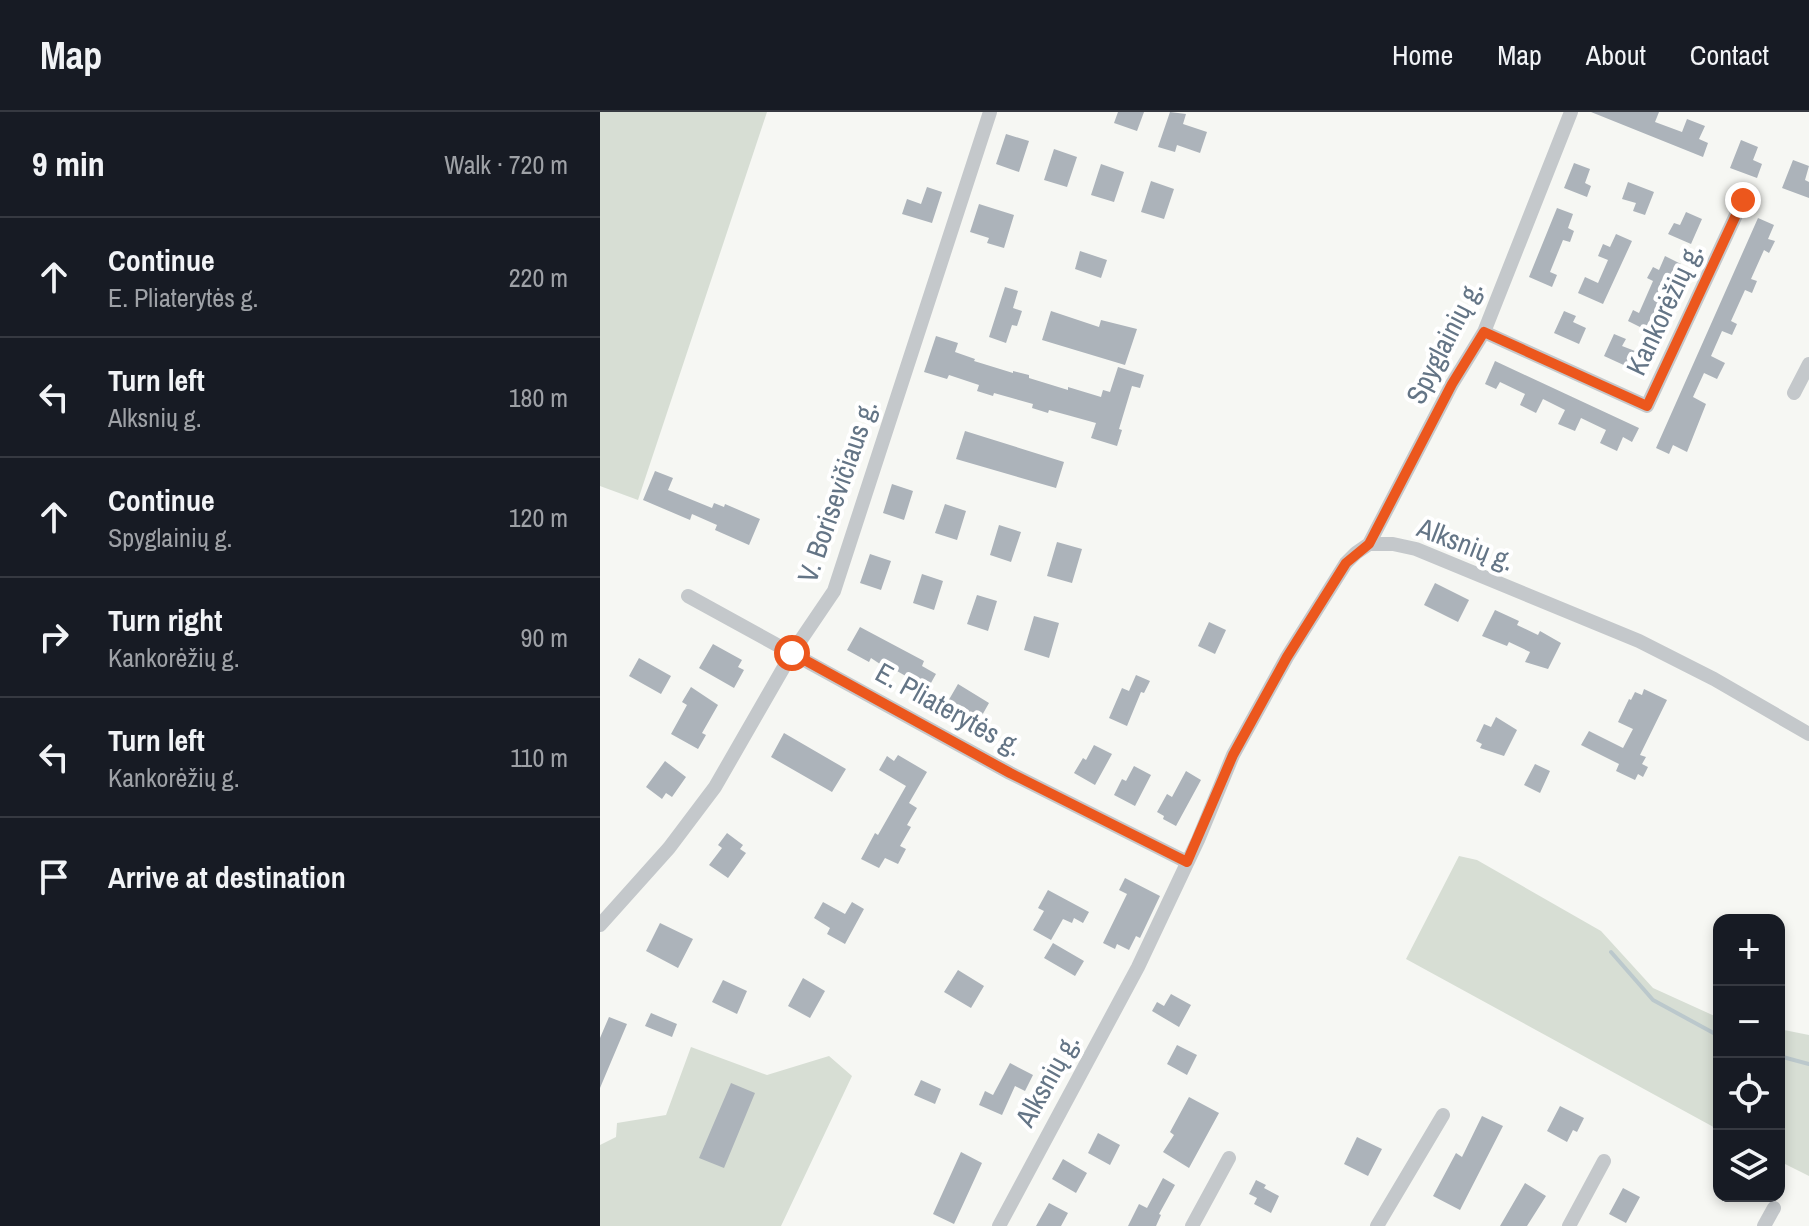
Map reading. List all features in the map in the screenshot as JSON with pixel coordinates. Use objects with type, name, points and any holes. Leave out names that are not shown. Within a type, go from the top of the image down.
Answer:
[{"type":"street","name":"V. Borisevičiaus g.","points":[[600,925],[669,848],[715,787],[792,653],[834,591],[990,112]]},
{"type":"street","name":"Spyglainių g.","points":[[1369,544],[1452,384],[1484,332],[1571,112]]},
{"type":"street","name":"Kankorėžių g.","points":[[1484,332],[1647,406],[1743,200]]},
{"type":"street","points":[[1794,393],[1809,364]]},
{"type":"street","name":"Alksnių g.","points":[[999,1226],[1138,967],[1233,755],[1287,657],[1346,563],[1369,544],[1393,544],[1416,549],[1639,641],[1714,679],[1809,734]]},
{"type":"street","name":"E. Pliaterytės g.","points":[[688,596],[1010,773],[1187,862]]},
{"type":"street","points":[[1377,1226],[1443,1115]]},
{"type":"street","points":[[1192,1226],[1229,1158]]},
{"type":"street","points":[[1569,1226],[1604,1161]]},
{"type":"street","points":[[1764,1226],[1774,1208]]},
{"type":"shaded area","points":[[600,112],[767,112],[638,500],[600,486]]},
{"type":"shaded area","points":[[1459,856],[1477,860],[1601,931],[1653,988],[1713,1015],[1713,1127],[1406,959]]},
{"type":"shaded area","points":[[1785,1030],[1809,1035],[1809,1176],[1785,1164]]},
{"type":"shaded area","points":[[691,1047],[767,1075],[829,1056],[852,1076],[781,1226],[600,1226],[600,1145],[616,1137],[617,1123],[666,1115]]},
{"type":"building","points":[[1118,112],[1144,112],[1137,131],[1114,123]]},
{"type":"building","points":[[1170,112],[1186,114],[1183,124],[1207,132],[1200,153],[1177,145],[1175,152],[1158,147]]},
{"type":"building","points":[[1591,112],[1659,112],[1655,122],[1682,132],[1687,119],[1705,126],[1699,139],[1708,143],[1703,157]]},
{"type":"building","points":[[1006,134],[1029,141],[1019,172],[996,164]]},
{"type":"building","points":[[1741,140],[1758,147],[1753,160],[1762,164],[1757,178],[1730,168]]},
{"type":"building","points":[[1054,149],[1077,157],[1067,187],[1044,180]]},
{"type":"building","points":[[1793,160],[1809,166],[1805,180],[1809,182],[1809,198],[1782,188]]},
{"type":"building","points":[[1574,163],[1590,169],[1585,183],[1591,186],[1587,197],[1564,188]]},
{"type":"building","points":[[1101,164],[1124,172],[1114,202],[1091,195]]},
{"type":"building","points":[[1151,181],[1174,189],[1164,219],[1141,212]]},
{"type":"building","points":[[1628,182],[1654,192],[1645,215],[1633,211],[1636,203],[1622,199]]},
{"type":"building","points":[[927,187],[942,192],[932,223],[902,214],[907,199],[921,204]]},
{"type":"building","points":[[979,204],[1014,215],[1004,248],[987,243],[989,238],[970,232]]},
{"type":"building","points":[[1557,208],[1573,214],[1568,228],[1574,231],[1570,242],[1563,240],[1550,272],[1557,275],[1552,287],[1529,277]]},
{"type":"building","points":[[1686,212],[1702,219],[1691,244],[1668,234],[1674,223],[1680,225]]},
{"type":"building","points":[[1758,218],[1774,225],[1768,239],[1775,241],[1769,253],[1764,250],[1751,279],[1757,281],[1752,293],[1745,290],[1731,321],[1737,324],[1732,335],[1722,331],[1711,356],[1725,363],[1717,379],[1704,373],[1693,397],[1706,404],[1687,452],[1673,445],[1669,454],[1656,448]]},
{"type":"building","points":[[1616,234],[1632,241],[1603,304],[1578,293],[1585,277],[1598,283],[1608,260],[1598,256],[1603,244],[1610,247]]},
{"type":"building","points":[[1080,251],[1107,260],[1101,278],[1075,269]]},
{"type":"building","points":[[1665,256],[1681,264],[1650,332],[1628,321],[1633,310],[1639,313],[1653,281],[1647,278],[1653,267],[1659,270]]},
{"type":"building","points":[[1005,287],[1018,291],[1013,308],[1022,311],[1017,326],[1012,325],[1006,343],[989,337]]},
{"type":"building","points":[[1051,311],[1099,327],[1101,320],[1137,329],[1125,365],[1042,340]]},
{"type":"building","points":[[1564,311],[1576,316],[1573,322],[1586,328],[1579,344],[1554,333]]},
{"type":"building","points":[[1614,334],[1626,339],[1622,346],[1635,351],[1628,367],[1604,356]]},
{"type":"building","points":[[936,336],[958,343],[955,352],[974,361],[1101,397],[1103,390],[1110,392],[1118,367],[1144,375],[1140,388],[1132,386],[1117,446],[1091,438],[1096,423],[1049,410],[1048,413],[1032,408],[1033,404],[977,391],[979,385],[949,375],[947,379],[924,372]]},
{"type":"building","points":[[1495,361],[1639,428],[1632,442],[1623,437],[1617,451],[1600,443],[1606,430],[1581,418],[1575,431],[1558,424],[1565,410],[1543,399],[1536,413],[1520,405],[1525,394],[1500,382],[1496,389],[1485,384]]},
{"type":"building","points":[[965,431],[1064,462],[1056,488],[956,459]]},
{"type":"building","points":[[655,471],[673,478],[668,490],[712,508],[714,503],[724,507],[725,504],[760,519],[749,545],[715,530],[717,525],[692,514],[690,520],[643,500]]},
{"type":"building","points":[[892,484],[913,491],[904,520],[883,513]]},
{"type":"building","points":[[945,504],[966,511],[957,540],[935,533]]},
{"type":"building","points":[[999,525],[1021,532],[1011,562],[990,555]]},
{"type":"building","points":[[1057,542],[1082,549],[1072,583],[1047,576]]},
{"type":"building","points":[[870,554],[891,561],[881,590],[860,583]]},
{"type":"building","points":[[922,574],[943,581],[934,610],[913,603]]},
{"type":"building","points":[[1435,583],[1469,600],[1458,622],[1424,605]]},
{"type":"building","points":[[977,595],[997,601],[988,631],[967,624]]},
{"type":"building","points":[[1495,610],[1519,621],[1517,625],[1538,635],[1540,631],[1561,643],[1548,669],[1525,662],[1530,652],[1509,642],[1507,646],[1482,636]]},
{"type":"building","points":[[1034,616],[1059,623],[1049,658],[1024,650]]},
{"type":"building","points":[[1209,622],[1226,630],[1215,654],[1198,646]]},
{"type":"building","points":[[860,627],[924,661],[922,666],[936,674],[923,697],[906,687],[911,679],[881,662],[871,658],[869,662],[847,650]]},
{"type":"building","points":[[713,644],[742,660],[738,667],[744,670],[734,688],[699,668]]},
{"type":"building","points":[[639,658],[671,676],[661,694],[629,676]]},
{"type":"building","points":[[1136,675],[1150,681],[1144,693],[1141,692],[1127,726],[1109,718],[1122,688],[1129,691]]},
{"type":"building","points":[[958,684],[989,703],[976,726],[953,712],[955,708],[947,703]]},
{"type":"building","points":[[691,687],[718,705],[702,733],[706,735],[698,749],[671,734],[687,705],[682,702]]},
{"type":"building","points":[[1644,689],[1667,700],[1640,755],[1646,757],[1642,764],[1648,767],[1643,777],[1638,774],[1635,780],[1616,771],[1619,764],[1581,745],[1589,731],[1623,748],[1633,729],[1618,722],[1629,699],[1635,692],[1642,695]]},
{"type":"building","points":[[1496,717],[1517,730],[1504,756],[1480,748],[1482,744],[1476,741],[1484,724],[1491,727]]},
{"type":"building","points":[[784,733],[846,769],[832,792],[771,757]]},
{"type":"building","points":[[1094,745],[1112,754],[1095,785],[1074,773]]},
{"type":"building","points":[[898,755],[927,772],[909,803],[917,808],[900,846],[906,849],[898,864],[885,858],[879,868],[861,859],[906,786],[879,770],[887,756],[894,761]]},
{"type":"building","points":[[665,761],[686,777],[672,797],[666,793],[662,799],[646,787]]},
{"type":"building","points":[[1535,764],[1550,771],[1540,793],[1524,785]]},
{"type":"building","points":[[1134,766],[1151,775],[1135,806],[1114,795],[1122,779],[1126,781]]},
{"type":"building","points":[[1186,771],[1201,780],[1176,826],[1157,812],[1167,794],[1172,797]]},
{"type":"building","points":[[727,833],[743,845],[740,849],[746,853],[728,878],[709,865],[722,848],[718,845]]},
{"type":"building","points":[[1125,878],[1160,896],[1140,938],[1136,936],[1129,950],[1117,944],[1115,949],[1103,943],[1127,894],[1119,890]]},
{"type":"building","points":[[1048,890],[1089,912],[1083,923],[1074,918],[1072,923],[1063,919],[1051,940],[1033,930],[1044,911],[1038,908]]},
{"type":"building","points":[[823,902],[845,914],[852,902],[864,909],[845,944],[827,934],[830,928],[814,918]]},
{"type":"building","points":[[660,923],[693,939],[678,968],[646,951]]},
{"type":"building","points":[[1053,943],[1084,961],[1075,976],[1044,958]]},
{"type":"building","points":[[958,970],[984,986],[971,1008],[944,992]]},
{"type":"building","points":[[803,978],[825,991],[810,1018],[788,1006]]},
{"type":"building","points":[[723,980],[747,991],[737,1014],[712,1002]]},
{"type":"building","points":[[1171,994],[1191,1005],[1179,1027],[1152,1011],[1157,1002],[1164,1006]]},
{"type":"building","points":[[651,1013],[677,1024],[672,1037],[645,1026]]},
{"type":"building","points":[[609,1017],[627,1024],[600,1088],[600,1038]]},
{"type":"building","points":[[1177,1045],[1197,1055],[1187,1075],[1167,1064]]},
{"type":"building","points":[[1010,1063],[1033,1075],[1025,1091],[1015,1086],[1002,1115],[979,1105],[985,1091],[993,1095]]},
{"type":"building","points":[[921,1080],[941,1089],[935,1104],[914,1095]]},
{"type":"building","points":[[731,1083],[755,1093],[724,1168],[699,1158]]},
{"type":"building","points":[[1189,1097],[1219,1113],[1189,1168],[1163,1152],[1174,1135],[1170,1132]]},
{"type":"building","points":[[1560,1106],[1584,1118],[1567,1142],[1547,1131]]},
{"type":"building","points":[[1482,1116],[1503,1126],[1460,1210],[1433,1196],[1456,1153],[1462,1157]]},
{"type":"building","points":[[1098,1133],[1120,1145],[1110,1165],[1088,1153]]},
{"type":"building","points":[[1357,1137],[1382,1149],[1368,1176],[1344,1164]]},
{"type":"building","points":[[961,1152],[982,1163],[954,1224],[933,1214]]},
{"type":"building","points":[[1063,1159],[1087,1173],[1076,1193],[1052,1179]]},
{"type":"building","points":[[1163,1178],[1175,1185],[1156,1226],[1128,1226],[1139,1204],[1147,1208]]},
{"type":"building","points":[[1256,1180],[1279,1196],[1271,1213],[1254,1204],[1257,1198],[1249,1194]]},
{"type":"building","points":[[1525,1183],[1546,1196],[1527,1226],[1500,1226]]},
{"type":"building","points":[[1623,1188],[1640,1197],[1626,1223],[1609,1214]]},
{"type":"building","points":[[1049,1203],[1068,1213],[1061,1226],[1036,1226]]},
{"type":"waterway","points":[[1611,952],[1653,1000],[1713,1033]]},
{"type":"waterway","points":[[1785,1058],[1809,1064]]},
{"type":"route","points":[[792,653],[1010,773],[1187,862],[1233,755],[1287,657],[1346,563],[1369,544],[1452,384],[1484,332],[1647,406],[1743,200]]}]
